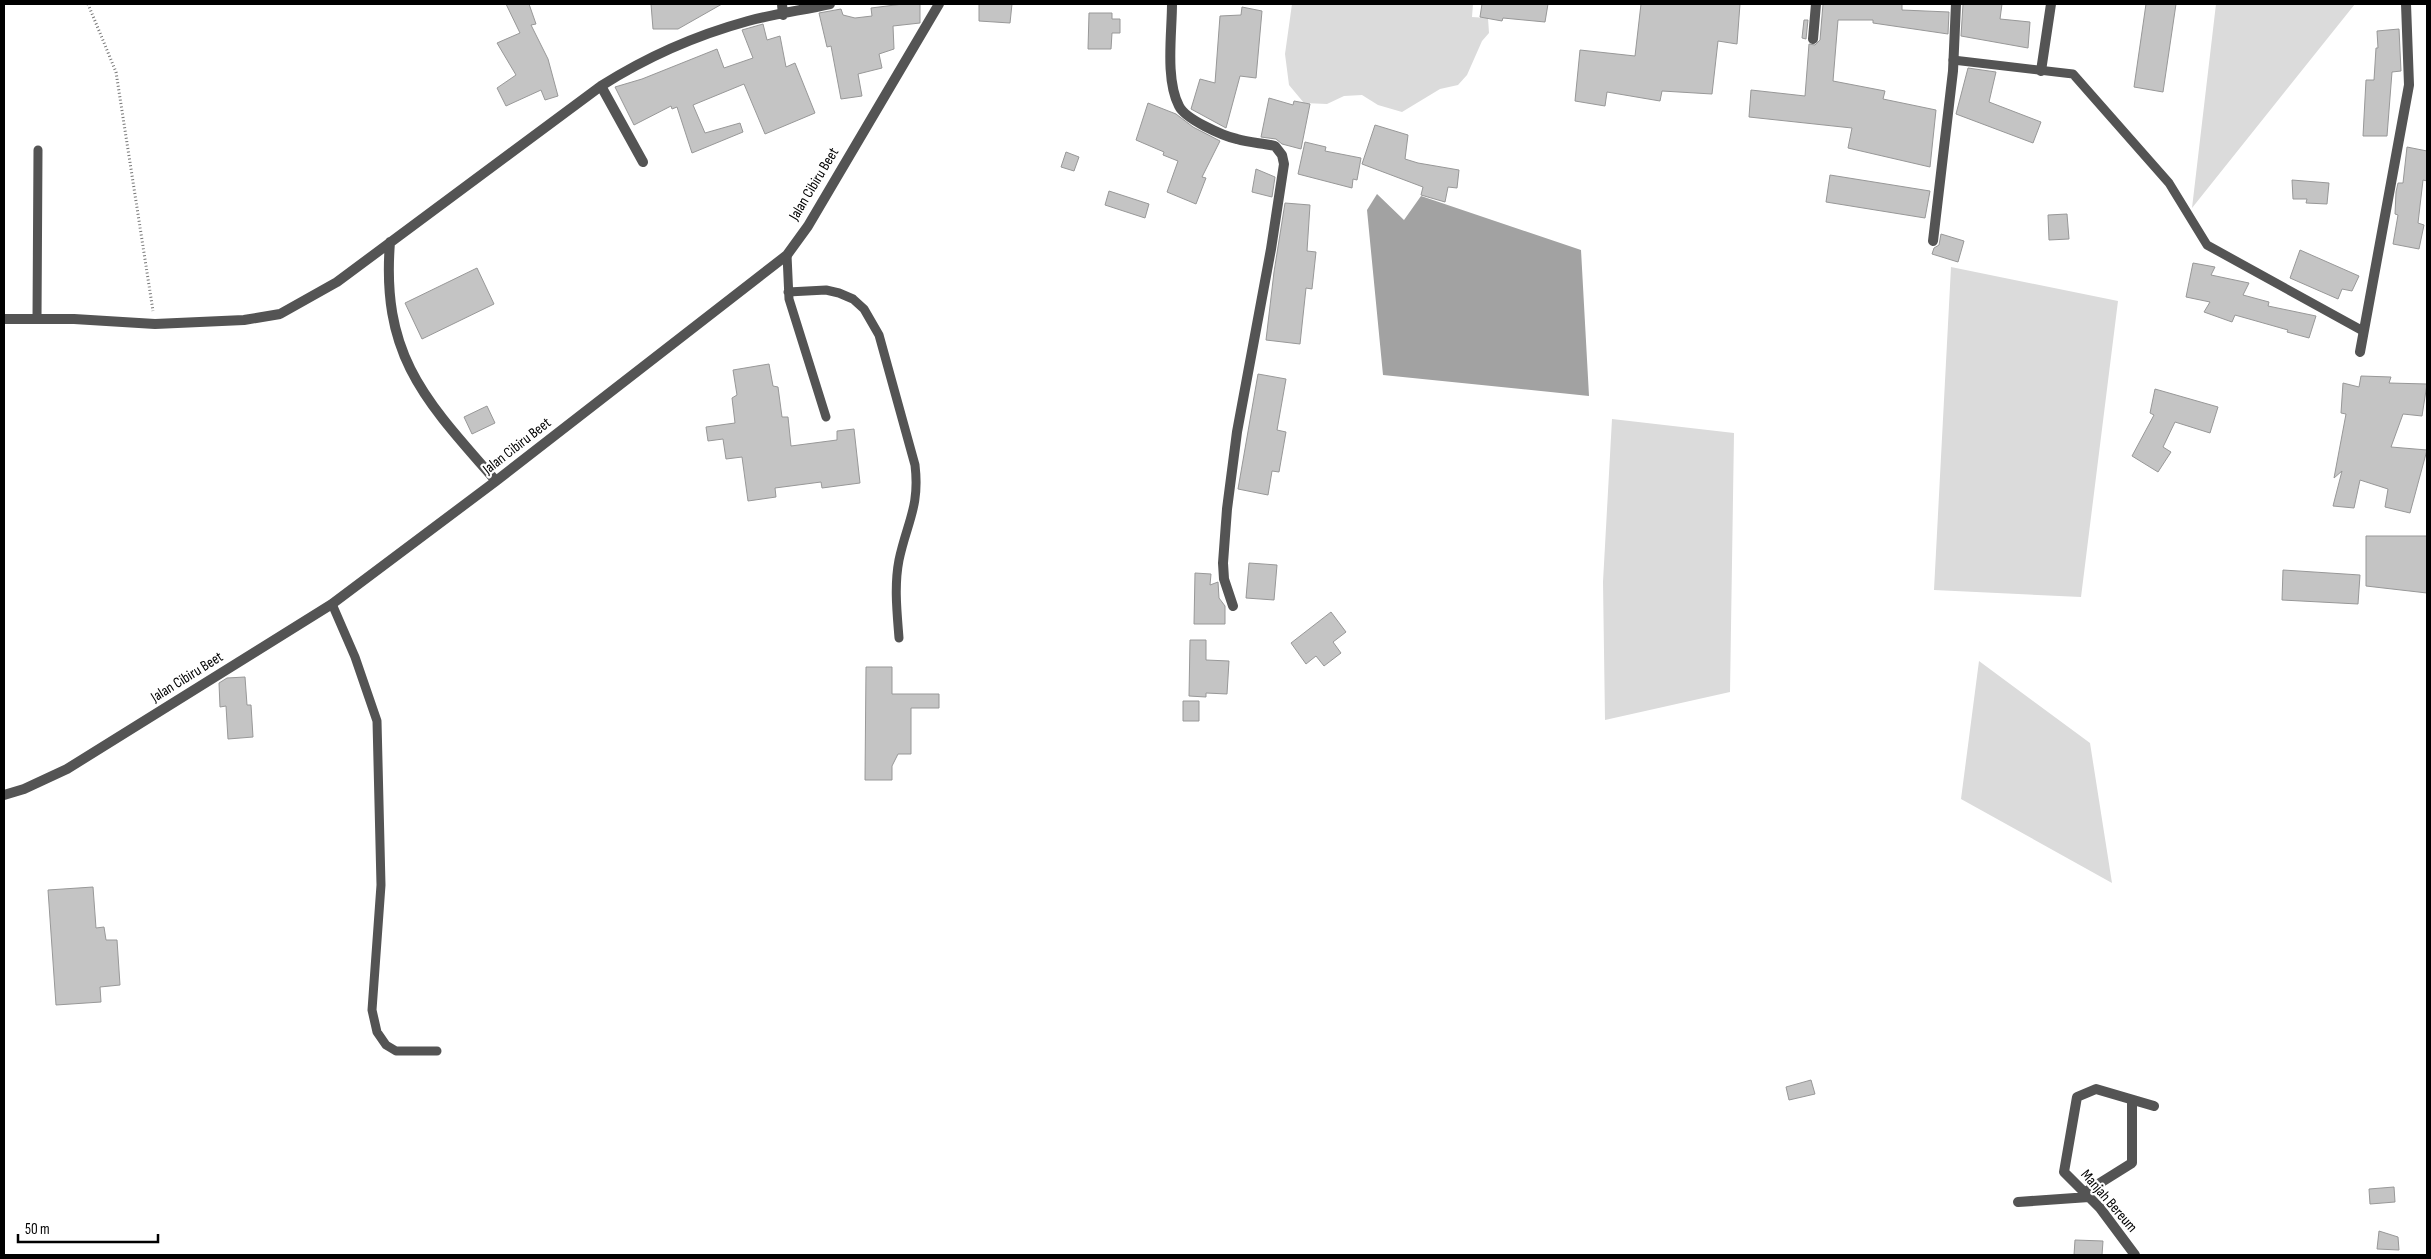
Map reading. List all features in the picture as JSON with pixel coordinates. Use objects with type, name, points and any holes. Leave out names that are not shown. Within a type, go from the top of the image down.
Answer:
[{"type":"street","points":[[4,320],[38,319],[155,324],[244,320],[280,314],[337,282],[601,86],[630,68],[667,51],[782,9],[830,4]]},
{"type":"street","name":"Jalan Cibiru Beet","points":[[4,796],[24,789],[66,769],[332,604],[496,481],[787,255],[808,226],[939,4]]},
{"type":"street","points":[[1172,4],[1171,80],[1179,108],[1206,128],[1238,140],[1275,146],[1282,155],[1284,164],[1273,240],[1238,432],[1227,509],[1223,563],[1224,579],[1233,606]]},
{"type":"street","points":[[1813,39],[1816,4]]},
{"type":"street","points":[[1933,241],[1953,60],[1956,4]]},
{"type":"street","points":[[2041,71],[2051,4]]},
{"type":"street","points":[[2360,352],[2409,85],[2406,4]]},
{"type":"street","points":[[601,86],[643,162]]},
{"type":"street","points":[[390,242],[388,276],[395,332],[412,376],[430,404],[496,481]]},
{"type":"street","name":"Manjah Bereum","points":[[2135,1255],[2100,1208],[2064,1172],[2076,1097],[2096,1089],[2154,1106]]},
{"type":"street","points":[[2018,1202],[2086,1195],[2132,1163],[2132,1100]]},
{"type":"lane","points":[[1953,60],[2073,74],[2169,183],[2207,245],[2363,331]]},
{"type":"lane","points":[[38,150],[38,319]]},
{"type":"lane","points":[[787,255],[788,292],[826,418]]},
{"type":"lane","points":[[788,292],[826,290],[853,299],[864,308],[879,335],[915,465],[917,480],[916,506],[899,560],[897,578],[899,638]]},
{"type":"lane","points":[[332,604],[355,657],[377,721],[381,885],[372,1010],[377,1032],[386,1045],[396,1051],[438,1051]]},
{"type":"path","points":[[88,4],[116,72],[155,324]]},
{"type":"shaded area","points":[[1292,4],[1473,4],[1472,17],[1488,18],[1489,33],[1482,41],[1467,75],[1458,85],[1440,89],[1402,112],[1378,105],[1362,95],[1344,96],[1327,104],[1304,103],[1289,85],[1285,54]]},
{"type":"shaded area","points":[[2216,4],[2355,4],[2192,208]]},
{"type":"shaded area","points":[[1377,194],[1404,220],[1421,196],[1581,250],[1589,396],[1383,375],[1367,210]]},
{"type":"shaded area","points":[[1951,267],[2118,301],[2081,597],[1934,590]]},
{"type":"shaded area","points":[[1612,419],[1734,433],[1730,692],[1605,720],[1603,582]]},
{"type":"shaded area","points":[[1979,661],[2090,743],[2112,883],[1961,799]]},
{"type":"building","points":[[506,4],[529,4],[536,24],[531,25],[548,59],[558,96],[545,100],[541,90],[506,106],[497,88],[516,75],[497,43],[520,33]]},
{"type":"building","points":[[651,4],[722,4],[678,29],[653,29]]},
{"type":"building","points":[[920,4],[920,23],[893,26],[894,49],[879,54],[882,68],[858,74],[862,96],[841,99],[831,46],[827,47],[819,13],[841,9],[843,15],[855,18],[872,16],[871,8]]},
{"type":"building","points":[[979,4],[1012,4],[1010,23],[979,21]]},
{"type":"building","points":[[1482,4],[1548,4],[1545,22],[1503,18],[1502,21],[1480,17]]},
{"type":"building","points":[[1641,4],[1740,4],[1737,44],[1718,41],[1712,94],[1662,91],[1660,101],[1607,92],[1605,106],[1575,101],[1580,50],[1635,56]]},
{"type":"building","points":[[1823,4],[1902,4],[1902,10],[1949,12],[1948,34],[1873,23],[1873,20],[1838,20],[1833,81],[1885,91],[1883,99],[1936,110],[1930,167],[1848,148],[1852,128],[1749,117],[1751,90],[1805,96],[1809,44],[1815,45],[1820,40]]},
{"type":"building","points":[[1963,4],[2002,4],[2000,19],[2030,22],[2028,48],[1961,36]]},
{"type":"building","points":[[2146,4],[2176,4],[2163,92],[2134,87]]},
{"type":"building","points":[[1242,7],[1262,11],[1256,78],[1240,76],[1226,128],[1191,109],[1200,79],[1215,83],[1220,16],[1241,15]]},
{"type":"building","points":[[1089,13],[1112,13],[1112,19],[1120,19],[1120,33],[1112,33],[1111,49],[1088,49]]},
{"type":"building","points":[[1804,20],[1808,20],[1806,39],[1802,38]]},
{"type":"building","points":[[763,24],[767,40],[780,36],[786,67],[795,63],[815,113],[765,134],[744,84],[693,105],[705,133],[740,123],[743,132],[692,153],[677,107],[672,109],[671,106],[634,125],[615,87],[642,79],[717,49],[724,68],[753,58],[742,30]]},
{"type":"building","points":[[2399,29],[2401,71],[2392,72],[2387,136],[2363,136],[2366,80],[2374,80],[2376,48],[2378,48],[2377,31]]},
{"type":"building","points":[[1968,68],[1996,72],[1989,102],[2041,122],[2033,143],[1956,114]]},
{"type":"building","points":[[1269,98],[1293,105],[1294,101],[1310,104],[1301,149],[1282,144],[1276,139],[1261,137]]},
{"type":"building","points":[[1148,103],[1176,114],[1193,127],[1220,141],[1202,177],[1206,178],[1196,204],[1167,192],[1178,161],[1163,155],[1164,152],[1136,140]]},
{"type":"building","points":[[1375,125],[1408,135],[1405,159],[1459,170],[1457,188],[1448,187],[1445,202],[1421,195],[1423,187],[1362,164]]},
{"type":"building","points":[[1305,142],[1326,147],[1325,151],[1361,158],[1357,180],[1353,179],[1352,188],[1298,174]]},
{"type":"building","points":[[2407,147],[2427,151],[2427,181],[2423,180],[2418,223],[2424,225],[2419,249],[2393,244],[2398,215],[2395,214],[2396,192],[2398,183],[2403,183]]},
{"type":"building","points":[[1066,152],[1079,157],[1074,171],[1061,167]]},
{"type":"building","points":[[1256,169],[1275,177],[1272,197],[1252,192]]},
{"type":"building","points":[[1830,175],[1930,191],[1925,218],[1826,202]]},
{"type":"building","points":[[2292,180],[2329,183],[2327,204],[2306,203],[2307,199],[2293,199]]},
{"type":"building","points":[[1109,191],[1149,204],[1145,218],[1105,205]]},
{"type":"building","points":[[1285,203],[1310,205],[1307,251],[1316,252],[1312,289],[1306,288],[1300,344],[1266,340]]},
{"type":"building","points":[[2067,214],[2069,239],[2049,240],[2048,215]]},
{"type":"building","points":[[1941,234],[1964,241],[1958,262],[1932,254],[1934,248],[1939,245]]},
{"type":"building","points":[[2300,250],[2359,276],[2352,291],[2342,289],[2338,299],[2290,278]]},
{"type":"building","points":[[2193,263],[2215,267],[2211,275],[2249,283],[2243,295],[2269,302],[2268,306],[2316,316],[2309,338],[2235,315],[2232,322],[2204,312],[2210,302],[2186,297]]},
{"type":"building","points":[[477,268],[494,304],[422,339],[405,303]]},
{"type":"building","points":[[769,364],[773,386],[778,387],[782,417],[788,417],[791,446],[837,440],[837,431],[854,429],[860,483],[822,488],[821,482],[775,488],[776,497],[748,501],[742,457],[726,459],[723,439],[708,441],[706,427],[735,423],[732,398],[737,395],[733,370]]},
{"type":"building","points":[[1258,374],[1286,379],[1277,430],[1286,432],[1279,472],[1272,471],[1268,495],[1238,489]]},
{"type":"building","points":[[2361,376],[2391,377],[2389,383],[2427,384],[2422,416],[2403,414],[2391,447],[2427,450],[2410,513],[2385,507],[2388,489],[2360,480],[2354,508],[2333,506],[2342,471],[2334,478],[2346,414],[2341,413],[2343,383],[2359,387]]},
{"type":"building","points":[[2155,389],[2218,407],[2210,433],[2175,422],[2163,447],[2171,452],[2158,472],[2132,456],[2154,415],[2150,413]]},
{"type":"building","points":[[487,406],[495,423],[472,434],[464,417]]},
{"type":"building","points":[[2366,536],[2427,536],[2427,593],[2366,586]]},
{"type":"building","points":[[1249,563],[1277,565],[1274,600],[1246,598]]},
{"type":"building","points":[[2283,570],[2360,575],[2358,604],[2282,600]]},
{"type":"building","points":[[1195,573],[1211,574],[1210,585],[1218,582],[1219,598],[1225,606],[1225,624],[1194,624]]},
{"type":"building","points":[[1331,612],[1346,632],[1333,642],[1341,653],[1324,666],[1316,656],[1306,664],[1291,643]]},
{"type":"building","points":[[1190,640],[1206,640],[1206,660],[1229,661],[1227,694],[1206,693],[1206,697],[1189,696]]},
{"type":"building","points":[[866,667],[892,667],[892,694],[939,694],[939,708],[911,708],[911,754],[898,754],[892,766],[892,780],[865,780]]},
{"type":"building","points":[[245,677],[247,705],[251,705],[253,737],[228,739],[226,706],[220,707],[219,683],[227,678]]},
{"type":"building","points":[[1183,701],[1199,701],[1199,721],[1183,721]]},
{"type":"building","points":[[93,887],[96,928],[104,927],[106,940],[117,940],[120,985],[100,987],[101,1002],[56,1005],[48,890]]},
{"type":"building","points":[[1811,1080],[1815,1094],[1789,1100],[1786,1087]]},
{"type":"building","points":[[2394,1187],[2395,1202],[2370,1204],[2369,1189]]},
{"type":"building","points":[[2379,1231],[2398,1237],[2399,1250],[2377,1249]]},
{"type":"building","points":[[2075,1240],[2103,1241],[2102,1255],[2074,1255]]}]
